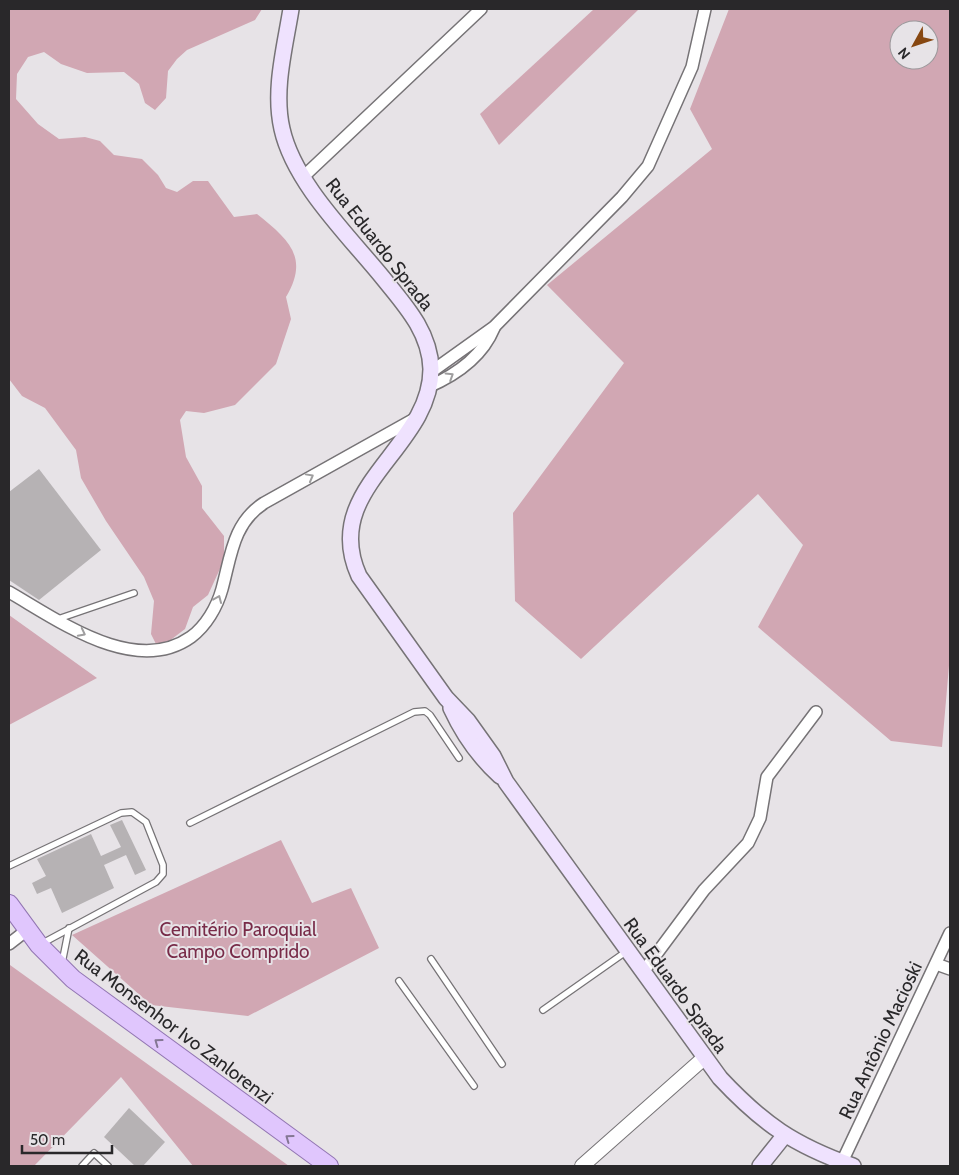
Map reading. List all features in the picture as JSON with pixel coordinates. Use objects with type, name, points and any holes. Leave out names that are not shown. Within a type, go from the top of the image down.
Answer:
[{"type":"main road","name":"Rua Eduardo Sprada","points":[[291,9],[281,70],[279,108],[286,145],[303,177],[414,318],[427,343],[431,372],[428,387],[416,418],[359,502],[350,530],[353,562],[369,592],[446,698],[468,721],[493,756],[506,782],[704,1058],[749,1109],[784,1136],[848,1164]]},
{"type":"main road","name":"Rua Monsenhor Ivo Zanlorenzi","points":[[9,904],[26,930],[39,945],[60,968],[89,992],[329,1166]]},
{"type":"main road","points":[[760,1166],[784,1136]]},
{"type":"street","points":[[303,177],[481,9]]},
{"type":"street","points":[[431,372],[494,327],[622,197],[648,166],[692,67],[705,9]]},
{"type":"street","points":[[428,387],[470,362],[488,341],[494,327]]},
{"type":"street","points":[[9,592],[57,620],[99,641],[129,650],[160,650],[183,642],[197,633],[213,610],[221,592],[234,540],[247,516],[264,503],[416,418]]},
{"type":"street","points":[[643,972],[699,896],[748,844],[756,831],[760,818],[767,777],[816,712]]},
{"type":"street","points":[[9,944],[26,930]]},
{"type":"street","name":"Rua Antônio Macioski","points":[[848,1164],[950,933]]},
{"type":"street","points":[[936,964],[950,969]]},
{"type":"street","points":[[582,1166],[704,1058]]},
{"type":"lane","points":[[57,620],[134,593]]},
{"type":"lane","points":[[190,823],[414,712],[425,711],[430,715],[459,758]]},
{"type":"lane","points":[[9,866],[122,813],[132,812],[146,822],[163,865],[162,874],[156,882],[39,945]]},
{"type":"lane","points":[[60,968],[69,928]]},
{"type":"lane","points":[[543,1010],[627,951]]},
{"type":"lane","points":[[431,959],[502,1064]]},
{"type":"lane","points":[[399,981],[474,1086]]},
{"type":"lane","points":[[82,1166],[94,1153],[108,1166]]},
{"type":"green space","points":[[9,9],[262,9],[255,20],[187,50],[177,59],[168,71],[166,98],[155,110],[145,103],[139,84],[124,72],[87,73],[61,64],[44,52],[28,57],[17,74],[16,99],[38,124],[59,139],[85,137],[100,141],[114,155],[142,159],[158,175],[166,188],[177,192],[193,181],[208,181],[234,217],[257,214],[286,241],[296,260],[293,283],[286,297],[291,319],[276,364],[235,405],[204,413],[186,411],[180,420],[186,457],[202,486],[202,508],[224,536],[224,560],[208,595],[193,607],[185,629],[164,645],[157,646],[151,634],[154,601],[144,577],[106,521],[81,478],[76,450],[45,408],[22,396],[9,379]]},
{"type":"green space","points":[[594,9],[639,9],[499,145],[480,114]]},
{"type":"green space","points":[[729,9],[950,9],[950,654],[942,747],[891,741],[758,627],[803,545],[758,494],[581,659],[515,601],[513,513],[624,363],[547,285],[712,149],[690,109]]},
{"type":"green space","points":[[9,615],[97,678],[9,725]]},
{"type":"green space","name":"Cemitério Paroquial Campo Comprido","points":[[281,840],[312,903],[351,888],[379,948],[248,1016],[151,1005],[72,935]]},
{"type":"green space","points":[[10,965],[289,1166],[193,1166],[121,1077],[34,1166],[9,1166]]},
{"type":"building","points":[[39,469],[101,550],[39,600],[9,580],[9,492]]},
{"type":"building","points":[[122,820],[146,870],[135,875],[126,855],[104,865],[114,888],[62,913],[51,888],[37,894],[32,883],[46,876],[37,859],[91,834],[101,856],[121,847],[110,825]]},
{"type":"building","points":[[129,1108],[165,1142],[143,1166],[135,1166],[104,1137]]}]
